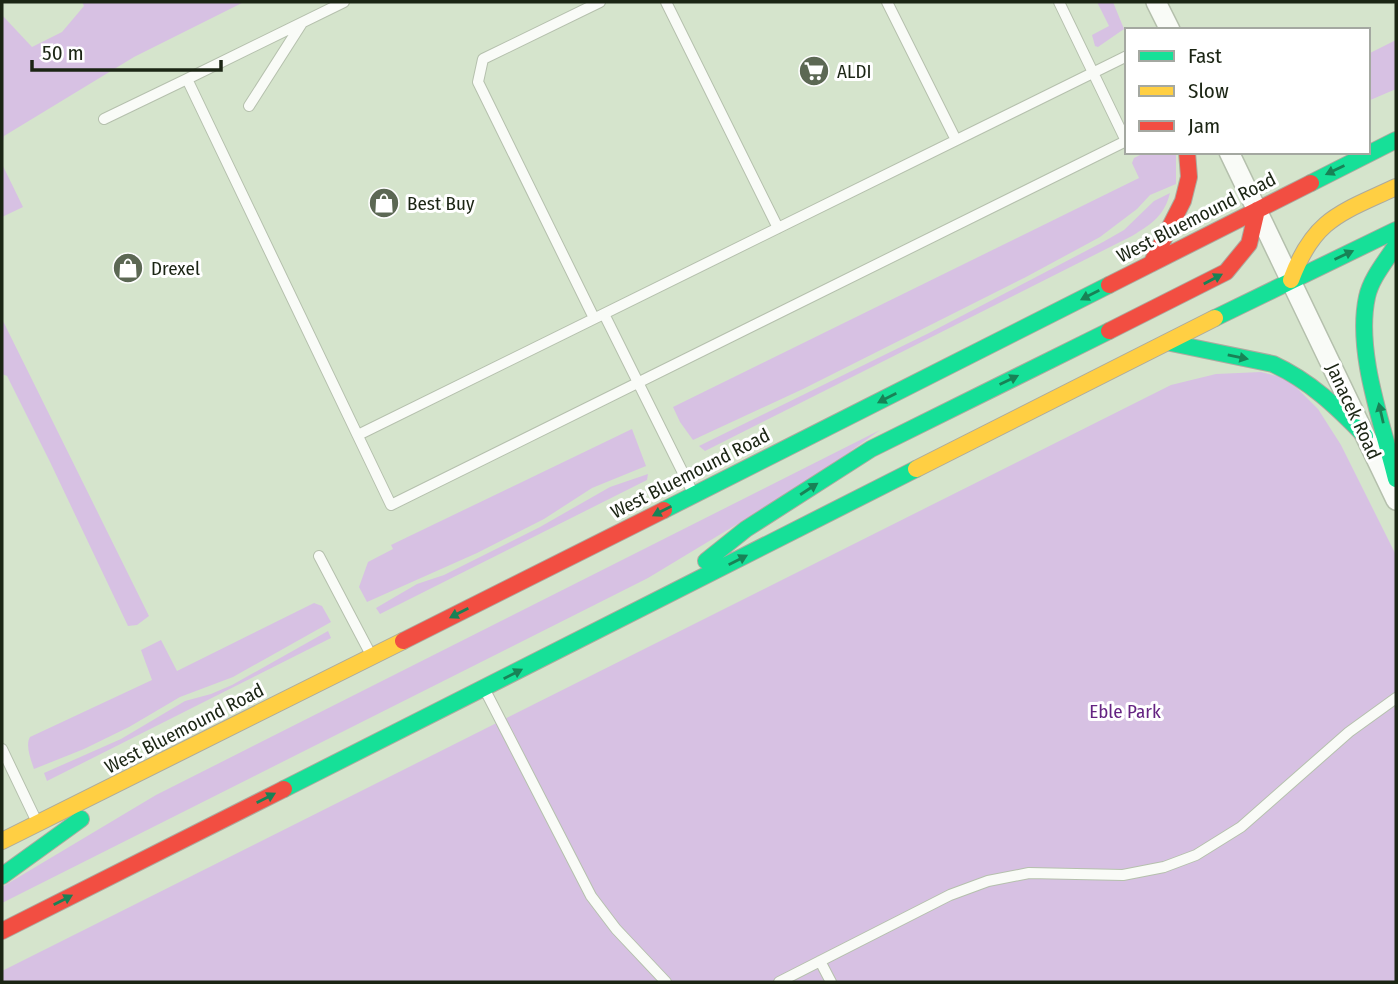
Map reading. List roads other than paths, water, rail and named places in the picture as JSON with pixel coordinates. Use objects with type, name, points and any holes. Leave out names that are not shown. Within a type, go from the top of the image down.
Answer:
[{"type":"main road","points":[[1370,142],[1392,142]]},
{"type":"main road","name":"West Bluemound Road","points":[[1370,153],[1392,142]]},
{"type":"main road","points":[[1151,264],[1183,201],[1189,177],[1187,154]]},
{"type":"main road","name":"West Bluemound Road","points":[[2,841],[144,772],[1368,154]]},
{"type":"main road","points":[[1292,280],[1300,257],[1315,233],[1340,215],[1396,187]]},
{"type":"main road","points":[[656,601],[746,529],[871,449],[1226,272],[1253,239],[1257,210]]},
{"type":"main road","points":[[2,931],[1396,230]]},
{"type":"main road","points":[[1396,245],[1372,283],[1367,298],[1365,344],[1396,479]]},
{"type":"main road","points":[[1171,343],[1273,364],[1289,370],[1330,400],[1366,436]]},
{"type":"main road","points":[[2,876],[144,772]]},
{"type":"street","points":[[1156,2],[1169,28]]},
{"type":"street","points":[[1230,154],[1292,280]]},
{"type":"street","name":"Janacek Road","points":[[1292,280],[1396,500]]},
{"type":"lane","points":[[104,119],[344,2]]},
{"type":"lane","points":[[600,2],[483,59],[478,82],[694,495]]},
{"type":"lane","points":[[666,2],[778,228]]},
{"type":"lane","points":[[887,2],[956,141]]},
{"type":"lane","points":[[1059,2],[1125,139]]},
{"type":"lane","points":[[249,106],[302,22]]},
{"type":"lane","points":[[358,435],[1125,57]]},
{"type":"lane","points":[[187,79],[391,505],[1125,141]]},
{"type":"lane","points":[[319,556],[372,657]]},
{"type":"lane","points":[[484,689],[591,896],[616,929],[666,982]]},
{"type":"lane","points":[[779,982],[950,895],[988,881],[1029,873],[1123,875],[1164,867],[1196,855],[1241,827],[1349,732],[1396,698]]},
{"type":"lane","points":[[2,749],[37,824]]},
{"type":"lane","points":[[820,961],[831,982]]},
{"type":"place","name":"ALDI","points":[[814,71]]},
{"type":"place","name":"Best Buy","points":[[384,203]]},
{"type":"place","name":"Drexel","points":[[128,268]]},
{"type":"park label","name":"Eble Park","points":[[1125,711]]}]
